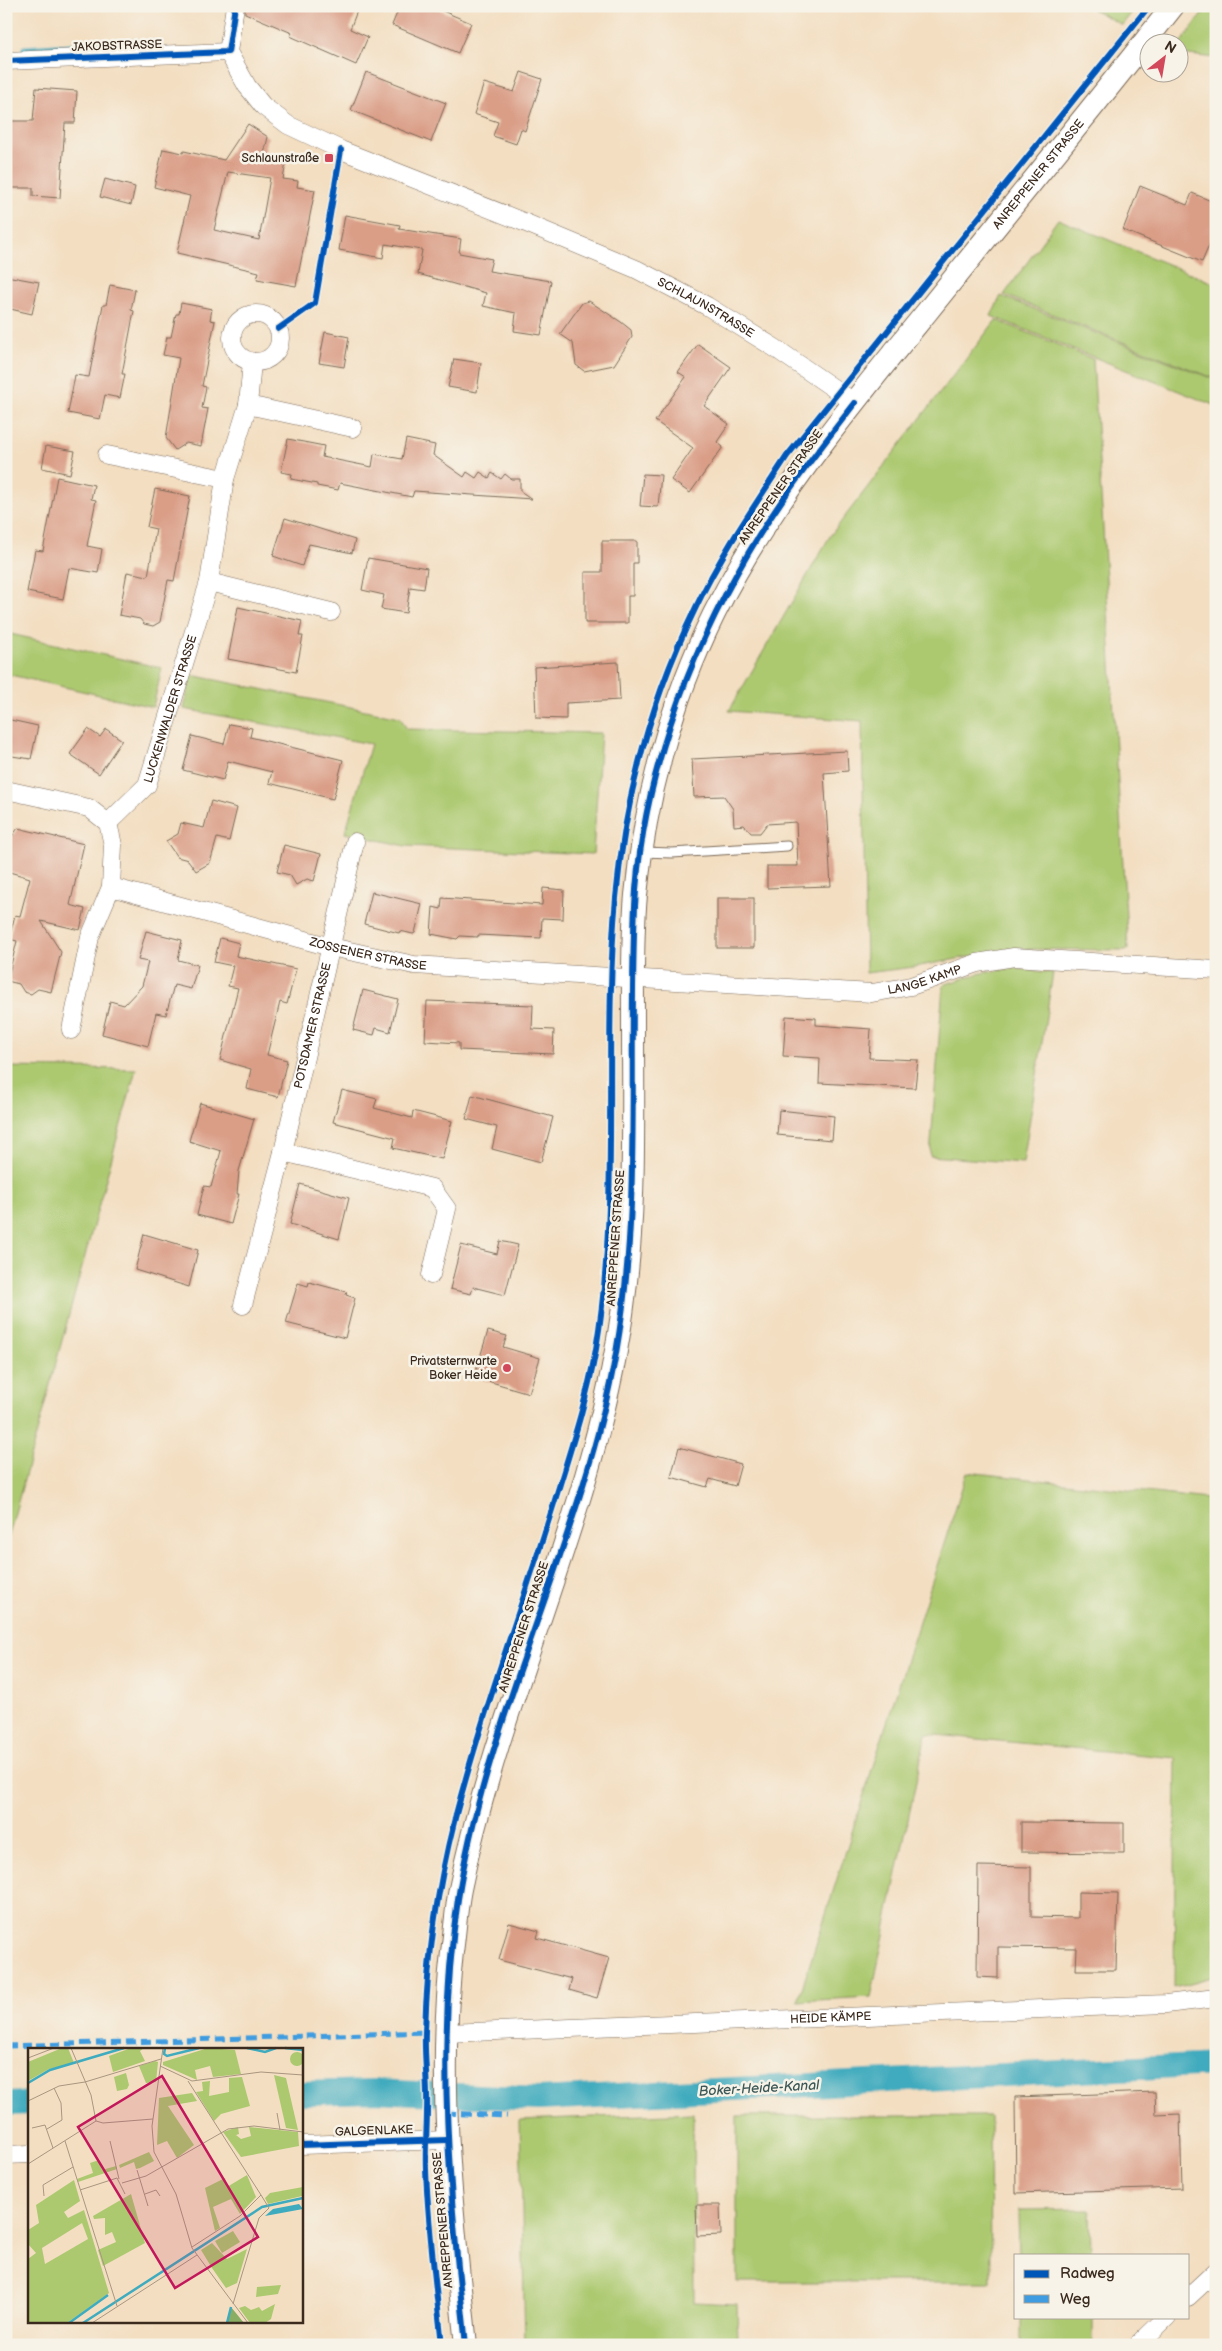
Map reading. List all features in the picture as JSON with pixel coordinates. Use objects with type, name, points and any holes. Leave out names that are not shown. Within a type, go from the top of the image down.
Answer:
[{"type":"street","points":[[228,52],[235,6]]},
{"type":"street","name":"ANREPPENER STRASSE","points":[[466,2345],[445,2108],[448,1993],[458,1897],[492,1759],[592,1451],[615,1357],[628,1264],[633,1161],[633,979],[636,901],[641,852],[659,765],[679,697],[713,616],[751,549],[804,470],[855,403],[1174,6]]},
{"type":"street","name":"JAKOBSTRASSE","points":[[6,62],[228,52]]},
{"type":"street","name":"SCHLAUNSTRASSE","points":[[228,52],[247,86],[263,106],[288,125],[341,150],[526,223],[636,269],[707,306],[775,348],[855,403]]},
{"type":"street","name":"LUCKENWALDER STRASSE","points":[[108,823],[146,785],[209,582],[225,479],[248,405],[252,362]]},
{"type":"street","points":[[248,405],[352,428]]},
{"type":"street","points":[[107,455],[225,479]]},
{"type":"street","points":[[209,582],[331,612]]},
{"type":"street","points":[[6,790],[89,808],[108,823],[114,845],[112,887],[90,937],[71,1030]]},
{"type":"street","name":"POTSDAMER STRASSE","points":[[243,1305],[284,1152],[356,842]]},
{"type":"street","name":"ZOSSENER STRASSE","points":[[112,887],[331,947],[414,965],[633,979]]},
{"type":"street","name":"LANGE KAMP","points":[[633,979],[872,994],[910,986],[977,963],[1014,957],[1216,970]]},
{"type":"street","points":[[284,1152],[432,1188],[447,1209],[431,1275]]},
{"type":"street","name":"HEIDE KÄMPE","points":[[446,2033],[1156,2005],[1216,1998]]},
{"type":"street","name":"GALGENLAKE","points":[[302,2145],[447,2140]]},
{"type":"street","points":[[6,2154],[28,2154]]},
{"type":"street","points":[[1190,2295],[1216,2271]]},
{"type":"street","points":[[1138,2345],[1166,2318]]},
{"type":"lane","points":[[641,852],[672,853],[787,846]]},
{"type":"green space","points":[[1087,6],[1137,6],[1122,25]]},
{"type":"green space","points":[[1208,6],[1216,6],[1216,58],[1190,55],[1189,32]]},
{"type":"green space","points":[[1058,219],[1216,284],[1216,379],[1004,295]]},
{"type":"green space","points":[[1001,296],[1216,380],[1216,406],[991,316]]},
{"type":"green space","points":[[996,320],[1093,359],[1128,950],[1012,949],[914,967],[866,973],[862,721],[729,711],[830,536]]},
{"type":"green space","points":[[6,633],[162,668],[153,707],[6,674]]},
{"type":"green space","points":[[191,675],[400,717],[407,729],[601,733],[593,854],[406,846],[345,833],[371,744],[184,709]]},
{"type":"green space","points":[[1013,968],[1053,973],[1023,1163],[930,1156],[943,985],[977,974]]},
{"type":"green space","points":[[6,1067],[136,1069],[6,1546]]},
{"type":"green space","points":[[967,1472],[1216,1500],[1216,1593],[1211,1609],[1216,1609],[1216,1976],[1174,1987],[1176,1758],[926,1734],[871,1997],[798,2001]]},
{"type":"green space","points":[[693,2113],[694,2302],[737,2304],[738,2345],[525,2345],[520,2120]]},
{"type":"green space","points":[[737,2116],[990,2116],[991,2282],[737,2282]]},
{"type":"green space","points":[[1090,2209],[1091,2254],[1019,2254],[1018,2210]]},
{"type":"green space","points":[[1021,2318],[1093,2318],[1093,2345],[1021,2345]]},
{"type":"building","points":[[245,6],[342,6],[357,11],[350,29],[368,37],[356,65],[290,36],[292,33],[245,13]]},
{"type":"building","points":[[400,6],[431,6],[471,23],[458,53],[392,25]]},
{"type":"building","points":[[366,72],[446,103],[431,142],[351,110]]},
{"type":"building","points":[[521,72],[542,79],[525,131],[521,129],[516,144],[493,136],[498,122],[474,114],[484,83],[514,92]]},
{"type":"building","points":[[36,88],[77,91],[75,123],[65,123],[60,198],[33,196],[33,188],[6,188],[6,121],[33,121]]},
{"type":"building","points":[[248,124],[268,137],[264,154],[287,158],[283,179],[298,181],[297,187],[315,190],[296,286],[257,279],[259,272],[177,253],[190,196],[154,187],[163,149],[183,153],[184,151],[224,160]],"holes":[[[228,172],[270,178],[259,240],[214,230]]]},
{"type":"building","points":[[105,179],[135,187],[131,205],[100,197]]},
{"type":"building","points":[[1140,186],[1187,205],[1192,193],[1216,203],[1216,229],[1202,262],[1123,230]]},
{"type":"building","points":[[345,215],[400,225],[399,229],[461,239],[459,253],[492,259],[489,271],[551,281],[541,335],[514,331],[516,313],[483,306],[486,293],[418,274],[422,250],[385,244],[383,258],[339,250]]},
{"type":"building","points":[[6,276],[39,282],[32,314],[6,308]]},
{"type":"building","points":[[110,285],[135,290],[131,310],[134,311],[122,374],[125,374],[120,398],[105,395],[100,419],[68,413],[75,375],[89,377],[103,305],[106,305]]},
{"type":"building","points":[[589,301],[631,330],[632,337],[614,365],[584,371],[576,365],[573,343],[560,334],[582,303]]},
{"type":"building","points":[[181,303],[212,309],[210,320],[215,321],[202,386],[206,387],[202,408],[208,409],[201,446],[186,443],[175,450],[166,438],[179,358],[163,355],[167,337],[171,337],[176,314],[179,314]]},
{"type":"building","points":[[325,332],[349,337],[344,367],[319,363]]},
{"type":"building","points":[[698,344],[731,367],[704,406],[729,424],[717,442],[723,447],[690,493],[671,480],[693,448],[655,421],[686,377],[678,372]]},
{"type":"building","points":[[454,359],[481,363],[477,392],[448,387]]},
{"type":"building","points":[[288,439],[324,446],[322,457],[372,467],[374,454],[402,459],[406,439],[435,445],[433,455],[464,477],[467,472],[476,478],[480,472],[489,478],[492,473],[501,479],[505,474],[511,479],[520,479],[520,491],[532,499],[414,491],[412,497],[340,483],[338,490],[317,486],[317,484],[291,479],[292,474],[281,472]]},
{"type":"building","points":[[46,446],[75,451],[70,474],[42,468]]},
{"type":"building","points":[[643,474],[661,475],[658,507],[640,506]]},
{"type":"building","points":[[57,477],[94,485],[91,499],[96,500],[87,546],[102,549],[98,573],[69,568],[63,599],[27,592],[35,550],[43,551]]},
{"type":"building","points":[[155,489],[190,496],[174,581],[168,580],[160,622],[153,626],[144,624],[140,619],[119,615],[127,572],[148,576],[156,529],[147,527]]},
{"type":"building","points":[[285,518],[355,540],[352,553],[309,544],[302,566],[273,556]]},
{"type":"building","points":[[602,541],[637,541],[637,563],[633,563],[633,596],[628,596],[628,623],[585,623],[585,572],[602,572]]},
{"type":"building","points":[[368,558],[427,568],[424,589],[410,587],[406,613],[381,609],[384,595],[362,590]]},
{"type":"building","points":[[238,607],[302,621],[299,636],[303,636],[296,672],[228,659]]},
{"type":"building","points":[[618,662],[620,700],[566,703],[566,719],[536,718],[534,667]]},
{"type":"building","points":[[6,719],[38,726],[31,759],[6,755]]},
{"type":"building","points":[[229,724],[252,728],[250,737],[343,760],[333,799],[269,783],[272,772],[228,761],[223,780],[183,770],[192,736],[224,744]]},
{"type":"building","points":[[88,729],[100,737],[106,729],[122,740],[99,774],[70,754]]},
{"type":"building","points":[[847,751],[848,771],[824,773],[831,886],[767,888],[767,866],[798,866],[796,822],[767,824],[760,833],[751,833],[744,825],[734,826],[733,809],[724,796],[694,797],[692,759]]},
{"type":"building","points":[[211,801],[237,808],[229,841],[217,838],[210,863],[196,871],[188,860],[177,857],[166,841],[178,834],[181,823],[204,828]]},
{"type":"building","points":[[18,828],[84,844],[70,905],[85,909],[80,930],[41,921],[61,952],[51,992],[38,989],[31,994],[24,992],[19,984],[7,981],[17,941],[9,939],[15,915],[20,916],[30,878],[6,871],[6,845]]},
{"type":"building","points":[[284,845],[321,854],[314,881],[307,879],[296,885],[290,875],[277,872]]},
{"type":"building","points":[[543,888],[564,890],[563,919],[542,918],[541,938],[478,935],[478,937],[460,936],[457,939],[431,934],[433,907],[441,909],[442,898],[542,905]]},
{"type":"building","points":[[372,892],[422,904],[415,933],[400,931],[399,933],[364,924]]},
{"type":"building","points":[[717,898],[754,898],[754,948],[717,948]]},
{"type":"building","points":[[146,931],[182,940],[178,960],[198,965],[191,989],[174,985],[166,1015],[156,1013],[148,1046],[102,1034],[110,1001],[124,1005],[142,986],[148,962],[138,960]]},
{"type":"building","points":[[220,938],[239,943],[236,956],[296,969],[287,1004],[280,1002],[267,1055],[287,1060],[278,1097],[247,1089],[251,1069],[220,1060],[238,988],[228,986],[233,966],[214,962]]},
{"type":"building","points":[[363,990],[398,999],[390,1032],[376,1028],[374,1035],[353,1030]]},
{"type":"building","points":[[427,1001],[533,1005],[532,1029],[554,1030],[553,1054],[459,1050],[459,1043],[425,1041]]},
{"type":"building","points":[[786,1016],[816,1018],[816,1025],[871,1029],[869,1058],[918,1060],[915,1088],[819,1083],[820,1058],[783,1056]]},
{"type":"building","points":[[342,1090],[377,1099],[374,1108],[412,1118],[413,1111],[452,1121],[442,1159],[393,1148],[395,1138],[333,1122]]},
{"type":"building","points":[[472,1095],[553,1117],[541,1162],[492,1149],[497,1127],[466,1119]]},
{"type":"building","points":[[200,1103],[254,1119],[239,1171],[237,1194],[239,1194],[231,1224],[197,1215],[204,1186],[211,1187],[221,1151],[189,1141]]},
{"type":"building","points":[[779,1110],[834,1116],[832,1140],[777,1135]]},
{"type":"building","points":[[300,1184],[349,1198],[339,1239],[290,1224]]},
{"type":"building","points":[[144,1234],[198,1250],[189,1287],[135,1270]]},
{"type":"building","points":[[500,1241],[518,1245],[505,1295],[473,1287],[471,1294],[450,1289],[461,1245],[497,1254]]},
{"type":"building","points":[[309,1282],[347,1292],[346,1295],[355,1298],[345,1338],[286,1323],[298,1283],[308,1286]]},
{"type":"building","name":"Privatsternwarte Boker Heide","points":[[488,1331],[507,1336],[503,1347],[540,1358],[529,1393],[474,1377]]},
{"type":"building","points":[[679,1447],[741,1464],[735,1486],[710,1479],[707,1487],[671,1477]]},
{"type":"building","points":[[1021,1822],[1124,1823],[1124,1853],[1021,1852]]},
{"type":"building","points":[[978,1866],[1031,1867],[1031,1917],[1078,1918],[1078,1892],[1118,1893],[1116,1970],[1076,1970],[1077,1948],[998,1947],[998,1978],[977,1977]]},
{"type":"building","points":[[509,1923],[539,1931],[537,1938],[609,1958],[597,1998],[569,1990],[572,1979],[499,1960]]},
{"type":"building","points":[[1155,2092],[1156,2115],[1180,2114],[1182,2188],[1016,2193],[1015,2097]]},
{"type":"building","points":[[696,2205],[720,2205],[721,2235],[697,2236]]},
{"type":"waterway","points":[[25,49],[135,42]]},
{"type":"waterway","name":"Boker-Heide-Kanal","points":[[302,2093],[375,2091],[539,2099],[1216,2064]]},
{"type":"waterway","name":"Boker-Heide-Kanal","points":[[6,2104],[28,2103]]},
{"type":"marked path","points":[[6,2046],[425,2032]]},
{"type":"marked path","points":[[446,2113],[507,2116]]},
{"type":"cycle path","points":[[6,61],[228,52],[235,6]]},
{"type":"cycle path","points":[[442,2345],[430,2235],[426,2162],[425,2032],[434,1924],[443,1871],[466,1778],[572,1444],[588,1387],[596,1349],[608,1237],[610,1011],[616,898],[626,823],[642,749],[666,677],[696,607],[716,568],[787,456],[1149,6]]},
{"type":"cycle path","points":[[278,329],[315,303],[341,150]]},
{"type":"cycle path","points":[[466,2345],[450,2178],[447,2122],[447,2011],[451,1955],[458,1899],[472,1830],[490,1761],[581,1490],[601,1422],[616,1353],[624,1297],[632,1186],[635,906],[639,860],[647,814],[657,768],[671,722],[687,678],[727,592],[773,513],[855,403]]},
{"type":"cycle path","points":[[302,2145],[447,2140]]},
{"type":"place","name":"Schlaunstraße","points":[[329,158]]},
{"type":"place","name":"Privatsternwarte Boker Heide","points":[[507,1368]]}]
